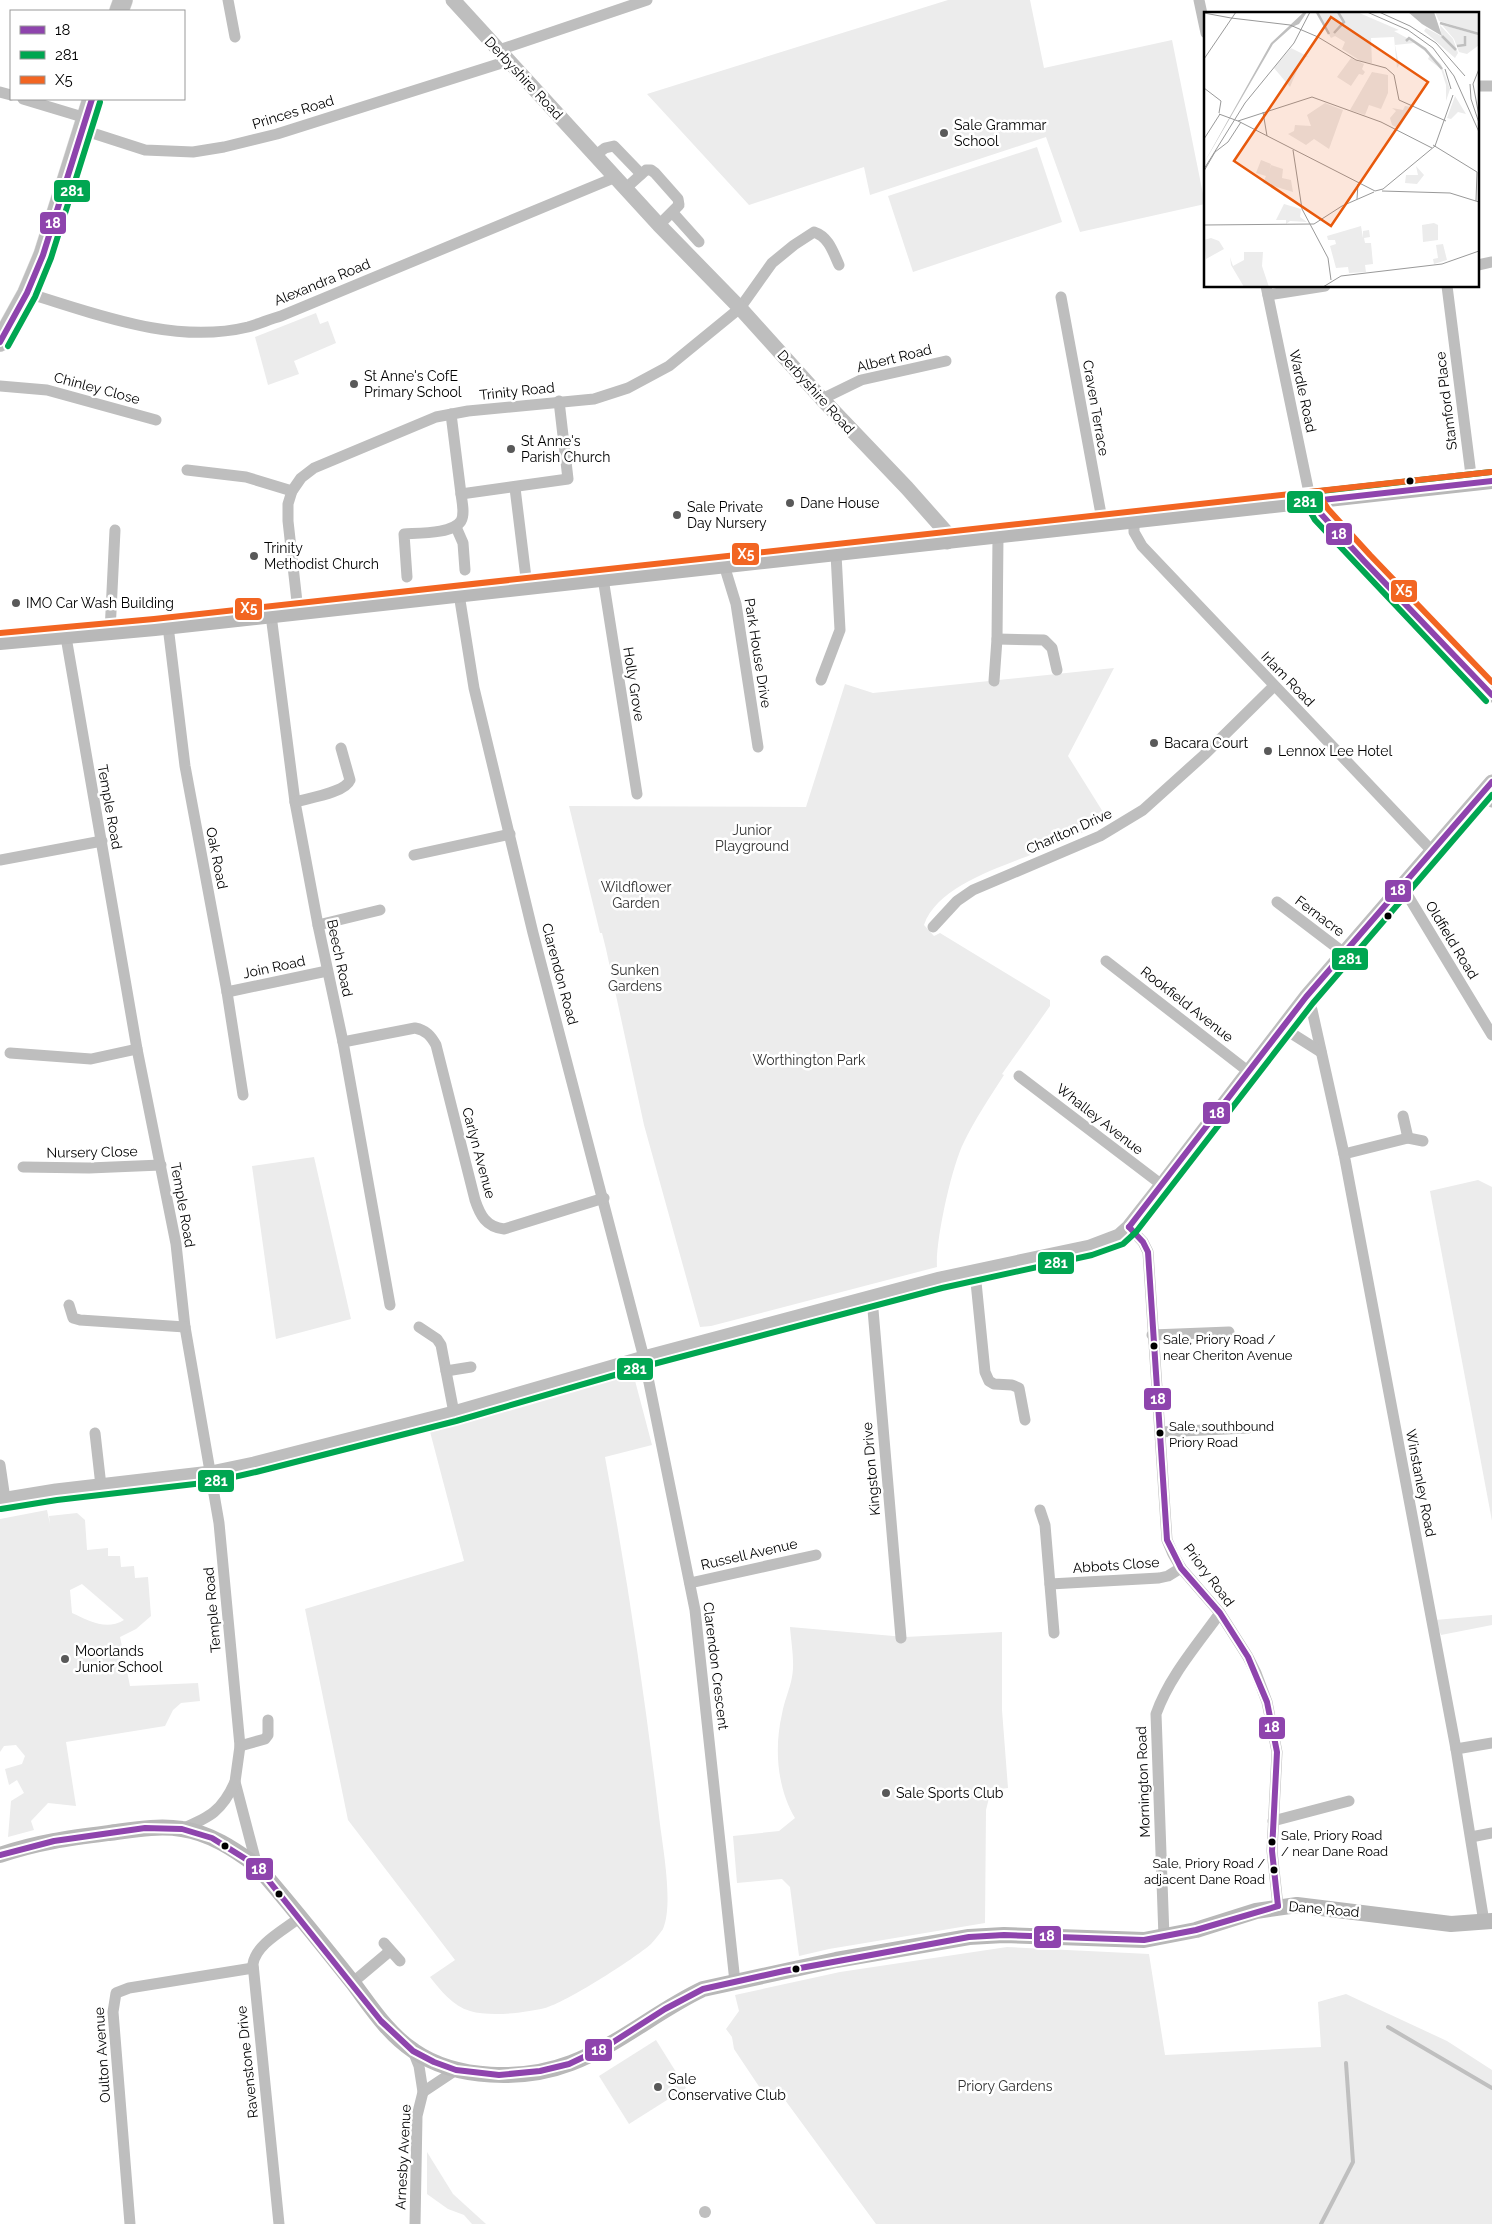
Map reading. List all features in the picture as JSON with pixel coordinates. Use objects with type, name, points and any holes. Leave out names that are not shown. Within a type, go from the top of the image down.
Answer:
[{"type":"main road","points":[[0,342],[27,293],[43,255],[92,100]]},
{"type":"main road","points":[[4,640],[66,637],[1492,481]]},
{"type":"main road","name":"Dane Road","points":[[0,1855],[51,1840],[162,1828],[182,1829],[218,1840],[257,1866],[381,2021],[414,2051],[434,2062],[456,2070],[499,2075],[540,2071],[569,2064],[607,2046],[684,1998],[703,1989],[836,1960],[969,1937],[1004,1935],[1144,1940],[1164,1937],[1278,1906],[1312,1906],[1451,1924],[1488,1921]]},
{"type":"street","points":[[228,0],[235,37]]},
{"type":"street","name":"Derbyshire Road","points":[[453,0],[659,225],[740,308],[946,532],[947,542]]},
{"type":"street","name":"Princes Road","points":[[31,100],[46,102],[85,124],[145,150],[193,152],[224,147],[277,134],[503,55],[647,0]]},
{"type":"street","points":[[1198,0],[1204,25]]},
{"type":"street","points":[[596,155],[605,148],[614,146],[641,174]]},
{"type":"street","points":[[621,183],[651,170],[678,200],[679,205],[659,225]]},
{"type":"street","name":"Alexandra Road","points":[[27,293],[144,327],[202,332],[248,327],[281,316],[621,183]]},
{"type":"street","points":[[673,213],[696,238],[680,246]]},
{"type":"street","name":"Trinity Road","points":[[292,491],[301,478],[314,468],[436,417],[604,396],[649,378],[691,349],[740,308],[772,263],[794,244],[814,232],[821,234],[828,241],[839,266]]},
{"type":"street","points":[[1267,291],[1302,288]]},
{"type":"street","name":"Stamford Place","points":[[1447,288],[1472,483]]},
{"type":"street","name":"Wardle Road","points":[[1267,291],[1308,488],[1313,501]]},
{"type":"street","name":"Craven Terrace","points":[[1060,297],[1103,524]]},
{"type":"street","name":"Albert Road","points":[[822,399],[861,380],[946,361]]},
{"type":"street","name":"Chinley Close","points":[[0,386],[47,390],[156,420]]},
{"type":"street","points":[[461,494],[568,480],[560,401]]},
{"type":"street","points":[[407,577],[404,534],[445,530],[456,527],[463,515],[451,414]]},
{"type":"street","points":[[187,470],[246,477],[292,491],[288,504],[288,521],[298,612]]},
{"type":"street","points":[[515,488],[526,586]]},
{"type":"street","points":[[1313,501],[1321,514],[1364,561],[1492,695]]},
{"type":"street","name":"Irlam Road","points":[[1134,521],[1134,532],[1142,546],[1432,851]]},
{"type":"street","points":[[456,527],[463,543],[465,570]]},
{"type":"street","points":[[110,632],[115,530]]},
{"type":"street","points":[[994,681],[997,639],[998,536]]},
{"type":"street","points":[[821,680],[840,630],[836,554]]},
{"type":"street","name":"Park House Drive","points":[[724,566],[736,604],[758,746]]},
{"type":"street","name":"Holly Grove","points":[[603,578],[637,794]]},
{"type":"street","name":"Clarendon Road","points":[[460,594],[474,688],[533,933],[604,1198],[644,1358]]},
{"type":"street","name":"Beech Road","points":[[271,615],[295,802],[327,971],[343,1042],[390,1305]]},
{"type":"street","name":"Oak Road","points":[[168,626],[184,766],[227,992],[243,1095]]},
{"type":"street","name":"Temple Road","points":[[66,637],[137,1049],[176,1244],[185,1327],[219,1523],[240,1746],[236,1782],[227,1800],[203,1819],[182,1829]]},
{"type":"street","points":[[997,639],[1044,640],[1052,648],[1057,670]]},
{"type":"street","name":"Charlton Drive","points":[[933,926],[957,901],[973,890],[1100,836],[1143,810],[1274,686]]},
{"type":"street","points":[[295,802],[340,790],[349,784],[350,780],[341,748]]},
{"type":"street","points":[[0,1465],[2,1500],[56,1491],[211,1473],[454,1414],[644,1358],[975,1272],[1090,1247],[1119,1236],[1129,1227],[1162,1186],[1306,998],[1432,851],[1489,792]]},
{"type":"street","points":[[414,855],[510,834]]},
{"type":"street","points":[[0,860],[102,841]]},
{"type":"street","name":"Oldfield Road","points":[[1402,886],[1492,1035]]},
{"type":"street","name":"Fernacre","points":[[1277,902],[1344,953]]},
{"type":"street","points":[[318,925],[380,910]]},
{"type":"street","name":"Rookfield Avenue","points":[[1106,961],[1249,1072]]},
{"type":"street","name":"Join Road","points":[[227,992],[327,971]]},
{"type":"street","name":"Winstanley Road","points":[[1306,998],[1312,1010],[1344,1154],[1488,1921]]},
{"type":"street","name":"Carlyn Avenue","points":[[343,1042],[410,1028],[422,1030],[428,1034],[436,1045],[475,1200],[485,1222],[494,1228],[504,1230],[604,1198]]},
{"type":"street","points":[[1283,1028],[1321,1052]]},
{"type":"street","points":[[10,1054],[92,1059],[137,1049]]},
{"type":"street","name":"Whalley Avenue","points":[[1020,1076],[1162,1186]]},
{"type":"street","points":[[1403,1116],[1408,1138]]},
{"type":"street","points":[[1344,1154],[1408,1138],[1422,1141]]},
{"type":"street","name":"Nursery Close","points":[[23,1168],[161,1165]]},
{"type":"street","name":"Priory Road","points":[[1129,1227],[1144,1242],[1148,1252],[1167,1540],[1182,1568],[1220,1614],[1256,1673],[1268,1710],[1277,1752],[1272,1851],[1278,1906]]},
{"type":"street","points":[[975,1272],[978,1316],[986,1377],[994,1384],[1012,1385],[1019,1388],[1025,1420]]},
{"type":"street","name":"Kingston Drive","points":[[872,1298],[901,1638]]},
{"type":"street","points":[[69,1306],[73,1318],[80,1320],[185,1327]]},
{"type":"street","points":[[419,1327],[437,1339],[441,1345],[454,1414]]},
{"type":"street","points":[[1152,1335],[1230,1332]]},
{"type":"street","name":"Clarendon Crescent","points":[[644,1358],[698,1627],[735,1982]]},
{"type":"street","points":[[446,1371],[471,1367]]},
{"type":"street","points":[[1160,1432],[1248,1428]]},
{"type":"street","points":[[95,1434],[101,1486]]},
{"type":"street","points":[[1040,1510],[1045,1525],[1054,1633]]},
{"type":"street","name":"Russell Avenue","points":[[690,1583],[816,1555]]},
{"type":"street","name":"Abbots Close","points":[[1050,1584],[1159,1578],[1168,1576],[1182,1568]]},
{"type":"street","name":"Mornington Road","points":[[1164,1937],[1156,1714],[1174,1678],[1220,1614]]},
{"type":"street","points":[[240,1746],[265,1739],[268,1735],[268,1720]]},
{"type":"street","points":[[1456,1749],[1492,1743]]},
{"type":"street","name":"Temple Road","points":[[236,1782],[257,1866]]},
{"type":"street","points":[[1274,1821],[1350,1801]]},
{"type":"street","points":[[1471,1837],[1492,1833]]},
{"type":"street","points":[[253,1968],[254,1957],[261,1948],[299,1918]]},
{"type":"street","points":[[352,1983],[387,1947],[400,1961]]},
{"type":"street","name":"Oulton Avenue","points":[[130,2224],[113,2012],[116,1993],[129,1988],[253,1968]]},
{"type":"street","name":"Ravenstone Drive","points":[[253,1968],[279,2224]]},
{"type":"street","name":"Arnesby Avenue","points":[[414,2051],[419,2066],[423,2092],[417,2116],[415,2224]]},
{"type":"street","name":"Arnesby Avenue","points":[[423,2092],[456,2070]]},
{"type":"green space","name":"Sale Grammar School","points":[[948,0],[1030,0],[1044,68],[1172,40],[1204,204],[1080,232],[1046,137],[870,195],[864,167],[749,205],[647,94]]},
{"type":"green space","points":[[1037,147],[1062,222],[913,272],[888,196]]},
{"type":"green space","points":[[316,313],[320,324],[328,321],[336,343],[294,361],[299,374],[268,385],[255,337]]},
{"type":"green space","name":"Worthington Park","points":[[1114,668],[1068,756],[1108,820],[1065,841],[990,871],[957,888],[931,911],[924,925],[934,936],[940,933],[1050,1000],[1050,1006],[1002,1074],[1004,1075],[973,1125],[959,1153],[942,1223],[937,1267],[711,1326],[700,1327],[644,1125],[606,949],[602,933],[600,933],[569,806],[806,807],[845,684],[873,693]]},
{"type":"green space","points":[[314,1157],[351,1319],[276,1339],[252,1166]]},
{"type":"green space","points":[[1478,1180],[1492,1187],[1492,1521],[1430,1191]]},
{"type":"green space","points":[[633,1373],[652,1445],[605,1457],[628,1591],[648,1726],[666,1873],[666,1918],[663,1929],[653,1942],[642,1951],[615,1970],[568,1998],[537,2010],[507,2014],[478,2013],[458,2005],[430,1977],[455,1960],[348,1820],[305,1609],[464,1561],[428,1424]]},
{"type":"green space","name":"Moorlands Junior School","points":[[47,1510],[50,1524],[49,1516],[77,1513],[85,1520],[87,1550],[108,1548],[108,1556],[120,1556],[121,1567],[134,1566],[135,1578],[148,1577],[151,1616],[136,1629],[120,1637],[130,1686],[198,1683],[200,1701],[181,1703],[173,1710],[165,1726],[66,1742],[76,1806],[48,1803],[31,1821],[34,1830],[8,1837],[11,1801],[24,1793],[17,1780],[9,1785],[5,1769],[22,1764],[25,1756],[16,1745],[4,1746],[0,1752],[0,1519]],"holes":[[[82,1584],[124,1620],[111,1625],[104,1625],[72,1613],[70,1590]]]},
{"type":"green space","points":[[1492,1615],[1492,1625],[1441,1635],[1435,1620]]},
{"type":"green space","name":"Sale Sports Club","points":[[790,1627],[905,1637],[1002,1632],[1002,1710],[1008,1788],[991,1790],[986,1810],[985,1923],[829,1949],[799,1956],[790,1887],[782,1879],[737,1883],[733,1836],[779,1831],[795,1818],[784,1794],[778,1754],[778,1740],[783,1709],[793,1671]]},
{"type":"green space","name":"Priory Gardens","points":[[1007,1947],[1149,1954],[1165,2055],[1321,2047],[1318,2002],[1346,1994],[1447,2041],[1492,2070],[1492,2224],[876,2224],[785,2100],[764,2094],[734,2049],[732,2037],[726,2029],[739,2011],[735,1995],[840,1972]]},
{"type":"green space","points":[[656,2040],[686,2088],[629,2124],[599,2076]]},
{"type":"green space","points":[[427,2152],[453,2194],[486,2224],[472,2224],[464,2215],[448,2209],[427,2194]]},
{"type":"shaded area","points":[[703,2206],[707,2206],[711,2212],[707,2218],[703,2218],[699,2214],[699,2210]]},
{"type":"waterway","points":[[1388,2027],[1492,2088]]},
{"type":"waterway","points":[[1321,2224],[1353,2162],[1346,2063]]},
{"type":"transit line","name":"18","points":[[0,342],[27,293],[43,255],[92,100]]},
{"type":"transit line","name":"281","points":[[8,346],[35,297],[51,258],[100,102]]},
{"type":"transit line","name":"281","points":[[1486,701],[1315,520],[1304,501],[1307,495],[1312,492],[1491,472]]},
{"type":"transit line","name":"X5","points":[[0,633],[154,619],[1491,472]]},
{"type":"transit line","name":"18","points":[[1492,481],[1313,501],[1321,514],[1364,561],[1492,695]]},
{"type":"transit line","name":"X5","points":[[1320,496],[1328,509],[1370,555],[1492,682]]},
{"type":"transit line","name":"18","points":[[1129,1227],[1306,997],[1492,782]]},
{"type":"transit line","name":"281","points":[[1,1509],[57,1500],[212,1482],[256,1472],[456,1421],[646,1366],[942,1288],[1092,1255],[1123,1244],[1136,1232],[1313,1003],[1492,795]]},
{"type":"transit line","name":"18","points":[[1129,1227],[1143,1242],[1148,1252],[1167,1540],[1181,1568],[1220,1613],[1248,1657],[1267,1702],[1277,1752],[1272,1851],[1278,1906]]},
{"type":"transit line","name":"18","points":[[0,1855],[54,1841],[145,1828],[182,1829],[212,1838],[257,1866],[381,2021],[413,2051],[434,2062],[456,2070],[499,2075],[540,2071],[569,2064],[607,2046],[665,2009],[703,1989],[784,1971],[969,1937],[1004,1935],[1144,1940],[1196,1930],[1278,1906]]},
{"type":"place","name":"Sale Grammar School","points":[[944,133]]},
{"type":"place","name":"St Anne's CofE Primary School","points":[[354,384]]},
{"type":"place","name":"St Anne's Parish Church","points":[[511,449]]},
{"type":"place","name":"Dane House","points":[[790,503]]},
{"type":"place","name":"Sale Private Day Nursery","points":[[677,515]]},
{"type":"place","name":"Trinity Methodist Church","points":[[254,556]]},
{"type":"place","name":"IMO Car Wash Building","points":[[16,603]]},
{"type":"place","name":"Bacara Court","points":[[1154,743]]},
{"type":"place","name":"Lennox Lee Hotel","points":[[1268,751]]},
{"type":"place","name":"Sale, Priory Road / near Cheriton Avenue","points":[[1154,1346]]},
{"type":"place","name":"Sale, southbound Priory Road","points":[[1160,1433]]},
{"type":"place","name":"Moorlands Junior School","points":[[65,1659]]},
{"type":"place","name":"Sale Sports Club","points":[[886,1793]]},
{"type":"place","name":"Sale, Priory Road / near Dane Road","points":[[1272,1842]]},
{"type":"place","name":"Sale, Priory Road / adjacent Dane Road","points":[[1274,1870]]},
{"type":"place","name":"Sale Conservative Club","points":[[658,2087]]},
{"type":"park label","name":"Junior Playground","points":[[752,838]]},
{"type":"park label","name":"Wildflower Garden","points":[[636,896]]},
{"type":"park label","name":"Sunken Gardens","points":[[635,978]]}]
